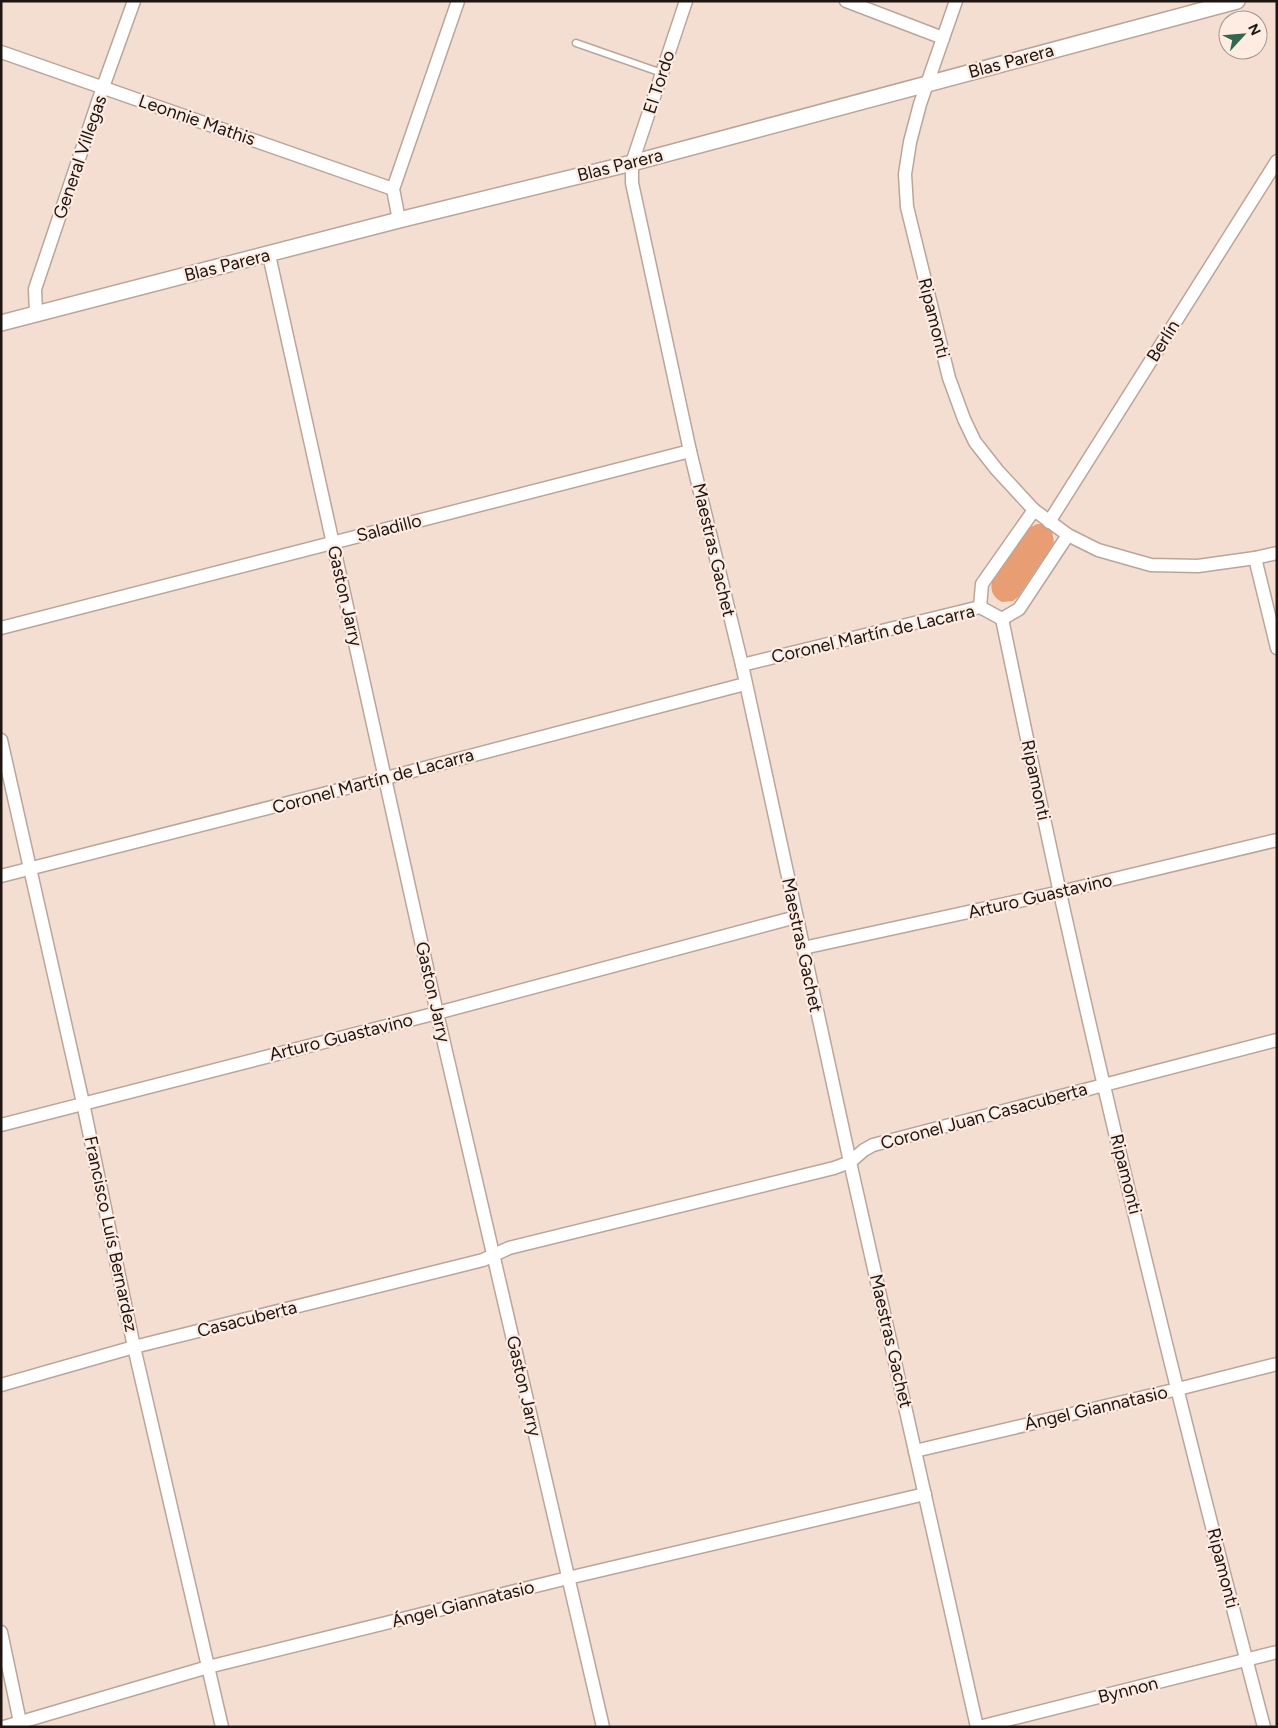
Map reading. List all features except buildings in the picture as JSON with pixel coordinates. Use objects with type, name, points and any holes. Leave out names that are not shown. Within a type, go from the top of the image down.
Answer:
[{"type":"street","name":"General Villegas","points":[[36,314],[35,290],[134,1]]},
{"type":"street","points":[[400,220],[393,189],[458,1]]},
{"type":"street","name":"El Tordo","points":[[632,163],[686,1]]},
{"type":"street","points":[[846,1],[942,38]]},
{"type":"street","name":"Ripamonti","points":[[956,1],[920,104],[910,142],[905,174],[907,207],[948,378],[964,419],[975,442],[997,470],[1034,510],[1049,522]]},
{"type":"street","name":"Blas Parera","points":[[1,323],[400,220],[632,163],[1237,1]]},
{"type":"street","name":"Leonnie Mathis","points":[[1,52],[393,189]]},
{"type":"street","name":"Berlín","points":[[1049,522],[1277,161]]},
{"type":"street","name":"Maestras Gachet","points":[[632,163],[632,183],[690,451],[742,665],[850,1162],[978,1727]]},
{"type":"street","name":"Gaston Jarry","points":[[269,255],[438,1013],[603,1727]]},
{"type":"street","name":"Saladillo","points":[[1,628],[690,451]]},
{"type":"street","points":[[980,607],[982,584],[1034,510]]},
{"type":"street","points":[[1049,522],[1068,535],[1098,550],[1151,565],[1198,566],[1255,558],[1277,552]]},
{"type":"street","points":[[1002,619],[1019,609],[1068,535]]},
{"type":"street","points":[[1255,558],[1277,648]]},
{"type":"street","name":"Coronel Martín de Lacarra","points":[[742,665],[980,607],[1002,619]]},
{"type":"street","name":"Ripamonti","points":[[1002,619],[1060,892],[1104,1085],[1178,1389],[1264,1727]]},
{"type":"street","name":"Coronel Martín de Lacarra","points":[[1,876],[745,684]]},
{"type":"street","name":"Francisco Luís Bernardez","points":[[1,740],[83,1103],[134,1347],[222,1727]]},
{"type":"street","name":"Arturo Guastavino","points":[[803,948],[1060,892],[1277,840]]},
{"type":"street","name":"Arturo Guastavino","points":[[1,1124],[438,1013],[796,917]]},
{"type":"street","name":"Coronel Juan Casacuberta","points":[[494,1256],[509,1248],[834,1168],[850,1162],[873,1145],[1277,1040]]},
{"type":"street","name":"Casacuberta","points":[[1,1385],[134,1347],[494,1256]]},
{"type":"street","name":"Ángel Giannatasio","points":[[915,1451],[1277,1364]]},
{"type":"street","name":"Ángel Giannatasio","points":[[4,1727],[208,1667],[568,1578],[925,1494]]},
{"type":"street","points":[[1,1632],[20,1722]]},
{"type":"street","name":"Bynnon","points":[[978,1727],[1277,1652]]},
{"type":"lane","points":[[576,43],[662,73]]},
{"type":"shaded area","points":[[1037,524],[1043,524],[1052,531],[1054,543],[1018,597],[1013,601],[1002,602],[993,593],[991,588],[992,581],[1027,529]]}]
